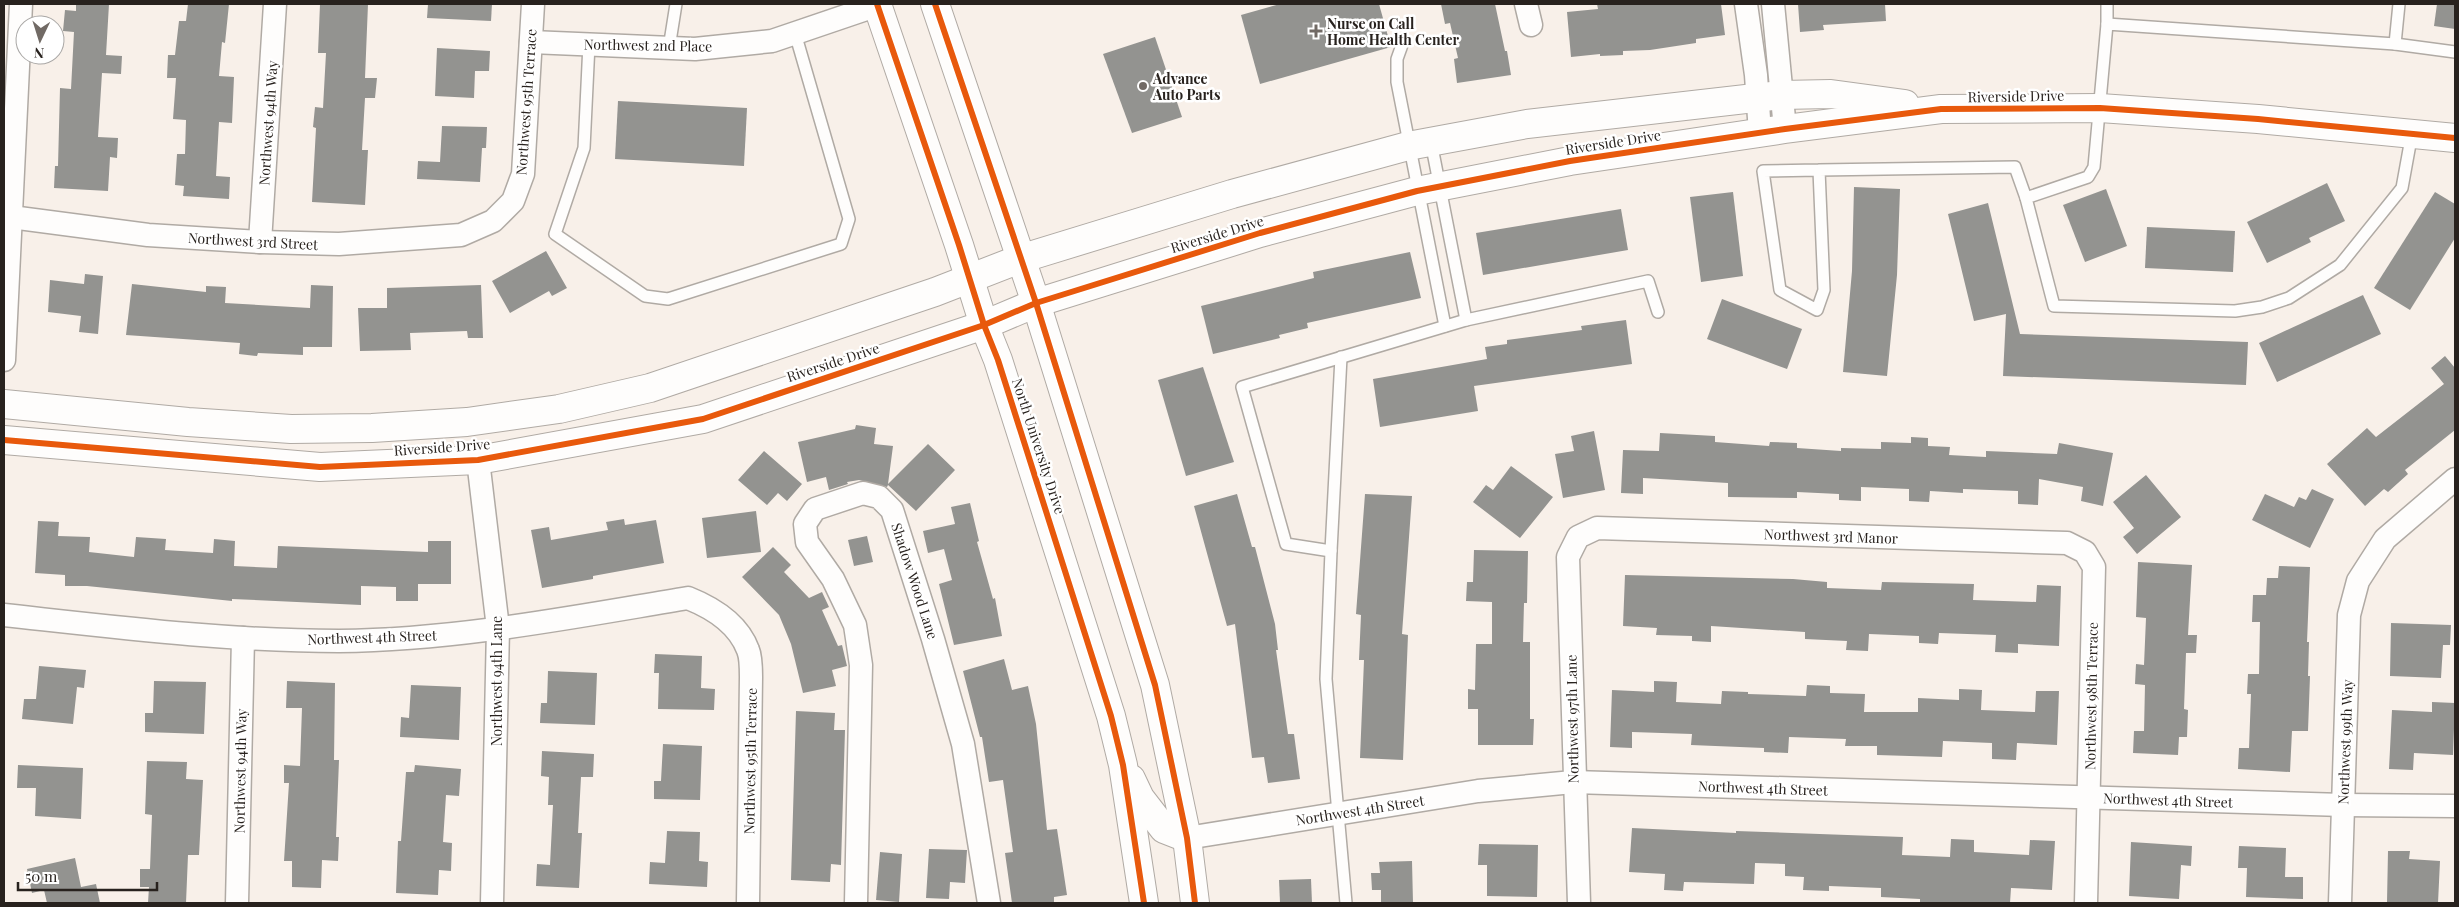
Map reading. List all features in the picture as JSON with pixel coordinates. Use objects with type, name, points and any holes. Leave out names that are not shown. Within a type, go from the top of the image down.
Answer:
[{"type":"street","points":[[4,360],[21,4]]},
{"type":"street","name":"Northwest 94th Way","points":[[260,242],[275,4]]},
{"type":"street","name":"Northwest 95th Terrace","points":[[493,221],[513,201],[524,174],[533,4]]},
{"type":"street","name":"Northwest 2nd Place","points":[[531,42],[695,49],[772,41],[878,4]]},
{"type":"street","name":"North University Drive","points":[[878,4],[984,325],[998,360],[1111,716],[1123,765],[1144,903]]},
{"type":"street","points":[[935,4],[1036,303],[1155,685],[1187,838],[1195,903]]},
{"type":"street","points":[[1746,4],[1769,96]]},
{"type":"street","points":[[1772,131],[1769,96],[1773,4]]},
{"type":"street","name":"Riverside Drive","points":[[4,404],[188,422],[292,429],[372,428],[467,422],[559,409],[650,388],[969,280],[1020,259],[1232,194],[1420,144],[1527,124],[1769,96],[1831,94],[1941,109]]},
{"type":"street","name":"Riverside Drive","points":[[4,440],[320,467],[478,460],[703,419],[984,325],[1036,303],[1260,233],[1429,189],[1570,161],[1772,131],[1941,109],[2100,108],[2455,138]]},
{"type":"street","name":"Northwest 3rd Street","points":[[10,217],[148,236],[339,244],[420,240],[461,235],[493,221]]},
{"type":"street","name":"Northwest 94th Lane","points":[[478,460],[498,628],[492,903]]},
{"type":"street","name":"Northwest 99th Way","points":[[2340,903],[2349,615],[2358,581],[2385,539],[2455,480]]},
{"type":"street","name":"Shadow Wood Lane","points":[[856,903],[861,665],[855,625],[833,579],[807,542],[805,524],[815,509],[863,493],[879,497],[892,510],[933,639],[963,744],[989,903]]},
{"type":"street","name":"Northwest 3rd Manor","points":[[1578,537],[1597,528],[2067,543],[2084,552]]},
{"type":"street","name":"Northwest 97th Lane","points":[[1578,537],[1568,557],[1573,782],[1578,903]]},
{"type":"street","name":"Northwest 98th Terrace","points":[[2084,552],[2094,567],[2086,903]]},
{"type":"street","name":"Northwest 4th Street","points":[[4,615],[242,638],[349,640],[427,636],[498,628],[688,598],[711,607],[731,623]]},
{"type":"street","name":"Northwest 95th Terrace","points":[[731,623],[749,650],[752,677],[748,903]]},
{"type":"street","name":"Northwest 94th Way","points":[[237,903],[242,638]]},
{"type":"street","points":[[1123,765],[1140,798],[1164,829],[1187,838]]},
{"type":"street","name":"Northwest 4th Street","points":[[1187,838],[1478,791],[1573,782],[2343,805],[2455,806]]},
{"type":"lane","points":[[669,48],[676,4]]},
{"type":"lane","points":[[2026,198],[2088,177],[2094,167],[2107,24],[2107,4]]},
{"type":"lane","points":[[2395,44],[2399,4]]},
{"type":"lane","points":[[2107,24],[2395,44],[2455,52]]},
{"type":"lane","points":[[589,44],[584,148],[555,234],[645,296],[668,299],[841,244],[849,219],[795,33]]},
{"type":"lane","points":[[1402,45],[1397,59],[1397,82],[1406,125],[1420,144],[1429,189],[1466,320]]},
{"type":"lane","points":[[1819,170],[1824,290],[1816,310],[1780,290],[1764,171],[1819,170],[2015,167],[2026,198],[2054,306],[2235,311],[2262,307],[2289,298],[2340,265],[2352,253],[2402,188],[2412,133]]},
{"type":"lane","points":[[1420,144],[1429,189],[1445,326]]},
{"type":"lane","points":[[1331,551],[1286,544],[1242,387],[1466,320],[1648,281],[1658,312]]},
{"type":"lane","points":[[1342,357],[1326,680],[1346,903]]},
{"type":"building","points":[[76,4],[109,4],[106,55],[122,56],[121,74],[102,73],[98,137],[118,138],[117,158],[110,157],[108,191],[54,188],[55,166],[58,166],[60,88],[71,89],[74,32],[65,31],[65,10],[76,11]]},
{"type":"building","points":[[188,4],[229,4],[225,43],[222,42],[219,76],[234,77],[232,123],[219,122],[216,176],[230,177],[229,199],[183,196],[184,186],[175,185],[177,154],[185,154],[186,120],[173,119],[176,78],[167,78],[168,55],[175,55],[179,21],[186,21]]},
{"type":"building","points":[[320,4],[368,4],[365,78],[377,78],[375,98],[365,98],[362,150],[368,150],[365,205],[312,202],[316,128],[313,127],[315,107],[323,108],[326,53],[318,53]]},
{"type":"building","points":[[428,4],[492,4],[491,21],[427,18]]},
{"type":"building","name":"Nurse on Call Home Health Center","points":[[1280,4],[1379,4],[1391,47],[1260,84],[1241,15]]},
{"type":"building","points":[[1441,4],[1495,4],[1511,75],[1457,83],[1454,59],[1458,58],[1450,23],[1445,24]]},
{"type":"building","points":[[1597,4],[1721,4],[1725,35],[1696,39],[1696,43],[1650,50],[1623,51],[1623,55],[1600,56],[1600,54],[1571,57],[1567,12],[1598,9]]},
{"type":"building","points":[[1798,4],[1885,4],[1886,21],[1823,25],[1824,30],[1800,32]]},
{"type":"building","points":[[2437,4],[2455,4],[2455,29],[2434,26]]},
{"type":"building","name":"Advance Auto Parts","points":[[1155,37],[1182,117],[1132,133],[1103,54]]},
{"type":"building","points":[[437,48],[490,51],[489,71],[475,71],[474,98],[435,96]]},
{"type":"building","points":[[618,101],[747,108],[744,166],[615,159]]},
{"type":"building","points":[[442,126],[487,127],[486,148],[482,148],[480,182],[417,179],[418,161],[440,162]]},
{"type":"building","points":[[2327,183],[2345,221],[2309,238],[2311,242],[2267,263],[2247,222]]},
{"type":"building","points":[[1854,187],[1900,189],[1897,275],[1887,376],[1843,372],[1852,271]]},
{"type":"building","points":[[2106,189],[2127,246],[2085,262],[2063,205]]},
{"type":"building","points":[[1733,192],[1743,276],[1701,282],[1690,197]]},
{"type":"building","points":[[2435,192],[2455,204],[2455,238],[2410,310],[2374,288]]},
{"type":"building","points":[[1988,203],[2020,334],[2248,342],[2246,385],[2003,376],[2006,314],[1974,321],[1948,214]]},
{"type":"building","points":[[1621,209],[1628,250],[1483,275],[1476,233]]},
{"type":"building","points":[[2147,227],[2235,231],[2233,272],[2145,268]]},
{"type":"building","points":[[546,251],[567,288],[552,296],[549,291],[510,313],[492,281]]},
{"type":"building","points":[[1410,252],[1421,298],[1307,323],[1308,328],[1279,335],[1280,338],[1213,354],[1201,306],[1314,278],[1313,272]]},
{"type":"building","points":[[85,274],[103,276],[98,334],[79,332],[81,316],[48,312],[50,280],[84,284]]},
{"type":"building","points":[[132,284],[206,292],[206,286],[226,287],[225,303],[310,308],[311,285],[333,286],[332,347],[303,347],[303,355],[258,353],[257,356],[239,354],[240,343],[126,335]]},
{"type":"building","points":[[481,285],[483,338],[468,338],[467,331],[410,333],[411,350],[360,351],[358,308],[387,308],[387,288]]},
{"type":"building","points":[[2363,295],[2381,334],[2277,382],[2259,343]]},
{"type":"building","points":[[1722,299],[1802,329],[1787,369],[1707,339]]},
{"type":"building","points":[[1626,320],[1632,364],[1474,386],[1478,411],[1380,427],[1373,379],[1487,359],[1485,347],[1507,344],[1507,340],[1582,330],[1581,326]]},
{"type":"building","points":[[2445,356],[2455,368],[2455,430],[2405,470],[2408,474],[2388,492],[2384,489],[2365,506],[2327,464],[2367,428],[2376,437],[2444,384],[2431,368]]},
{"type":"building","points":[[1203,367],[1234,462],[1186,476],[1158,380]]},
{"type":"building","points":[[856,425],[876,428],[874,444],[893,446],[888,484],[928,444],[955,470],[916,511],[888,485],[887,487],[859,480],[847,482],[848,484],[829,490],[826,477],[807,482],[798,442],[855,429]]},
{"type":"building","points":[[1594,431],[1605,490],[1563,498],[1555,454],[1574,451],[1571,436]]},
{"type":"building","points":[[1660,433],[1715,436],[1715,442],[1769,446],[1770,442],[1797,443],[1797,448],[1841,451],[1841,448],[1881,449],[1881,442],[1911,443],[1911,437],[1928,438],[1928,446],[1950,447],[1949,455],[1986,457],[1986,451],[2057,454],[2059,443],[2113,453],[2103,506],[2081,501],[2083,487],[2039,479],[2038,505],[2018,504],[2018,491],[1963,489],[1963,493],[1930,491],[1929,502],[1909,501],[1909,489],[1861,487],[1861,501],[1839,500],[1839,494],[1797,492],[1797,498],[1728,497],[1728,483],[1643,478],[1643,494],[1621,493],[1623,450],[1659,451]]},
{"type":"building","points":[[764,451],[802,484],[787,501],[778,493],[767,505],[738,480]]},
{"type":"building","points":[[1511,466],[1553,497],[1520,538],[1473,502],[1486,485],[1493,490]]},
{"type":"building","points":[[2146,475],[2181,517],[2137,554],[2123,537],[2134,528],[2113,502]]},
{"type":"building","points":[[2312,489],[2334,499],[2310,548],[2252,520],[2265,494],[2294,507],[2299,497],[2306,500]]},
{"type":"building","points":[[1237,494],[1252,547],[1255,547],[1275,624],[1278,650],[1276,650],[1288,734],[1294,734],[1300,779],[1268,783],[1264,757],[1252,758],[1235,624],[1227,626],[1194,506]]},
{"type":"building","points":[[1365,494],[1412,496],[1402,634],[1408,635],[1403,760],[1360,758],[1364,660],[1359,660],[1361,615],[1356,614]]},
{"type":"building","points":[[970,503],[979,541],[977,542],[993,599],[995,598],[1002,636],[954,645],[939,584],[952,580],[944,549],[928,553],[923,531],[955,524],[951,507]]},
{"type":"building","points":[[756,511],[761,552],[707,558],[702,518]]},
{"type":"building","points":[[624,519],[625,525],[656,520],[664,563],[593,576],[593,579],[542,588],[531,530],[549,527],[551,540],[608,530],[606,522]]},
{"type":"building","points":[[38,521],[59,522],[58,536],[90,537],[89,552],[134,557],[136,537],[166,539],[165,550],[213,553],[214,539],[235,541],[234,566],[277,568],[278,546],[428,552],[428,541],[451,541],[451,584],[418,584],[418,601],[396,601],[396,587],[361,586],[361,605],[232,599],[232,601],[87,586],[65,586],[65,575],[35,573]]},
{"type":"building","points":[[867,536],[873,562],[854,566],[848,540]]},
{"type":"building","points":[[773,547],[791,565],[784,572],[809,598],[822,592],[829,607],[822,610],[838,646],[842,645],[847,666],[832,670],[836,686],[803,693],[791,644],[779,615],[742,577]]},
{"type":"building","points":[[1474,550],[1528,551],[1527,603],[1524,603],[1523,642],[1530,642],[1530,719],[1534,719],[1533,745],[1478,745],[1478,709],[1468,709],[1468,689],[1475,690],[1476,644],[1492,644],[1492,602],[1466,601],[1467,582],[1473,582]]},
{"type":"building","points":[[2138,562],[2192,565],[2188,635],[2197,635],[2196,653],[2186,653],[2184,709],[2188,710],[2187,737],[2179,737],[2178,755],[2133,753],[2134,731],[2144,731],[2145,685],[2135,684],[2136,664],[2144,665],[2146,618],[2136,617]]},
{"type":"building","points":[[2279,566],[2310,567],[2307,642],[2309,642],[2308,676],[2310,676],[2308,731],[2292,731],[2290,772],[2238,769],[2239,748],[2249,748],[2251,694],[2247,694],[2248,674],[2259,674],[2260,622],[2252,622],[2253,595],[2266,595],[2267,578],[2278,578]]},
{"type":"building","points":[[1625,575],[1793,579],[1827,582],[1827,588],[1881,590],[1882,582],[1974,584],[1973,600],[2036,602],[2037,585],[2061,586],[2059,646],[2018,644],[2018,653],[1995,652],[1996,635],[1939,633],[1938,644],[1919,643],[1919,636],[1869,634],[1868,651],[1846,650],[1847,641],[1805,639],[1805,632],[1711,626],[1711,642],[1692,641],[1692,636],[1656,635],[1657,628],[1623,626]]},
{"type":"building","points":[[2391,623],[2451,625],[2450,645],[2443,645],[2441,678],[2390,676]]},
{"type":"building","points":[[655,654],[702,656],[701,688],[715,689],[714,710],[658,709],[659,673],[654,673]]},
{"type":"building","points":[[1004,659],[1012,690],[1028,686],[1036,724],[1047,830],[1057,829],[1067,895],[1054,897],[1054,903],[1012,903],[1005,853],[1013,852],[1003,780],[989,782],[982,737],[980,737],[963,671]]},
{"type":"building","points":[[39,666],[86,670],[84,688],[77,687],[73,724],[22,719],[24,699],[36,699]]},
{"type":"building","points":[[548,671],[597,673],[595,725],[540,723],[541,703],[547,703]]},
{"type":"building","points":[[154,681],[206,682],[204,734],[145,732],[145,713],[153,713]]},
{"type":"building","points":[[287,681],[335,683],[334,760],[339,760],[336,837],[339,837],[338,861],[322,860],[321,888],[292,887],[292,861],[284,861],[289,783],[284,783],[284,765],[300,766],[302,708],[286,708]]},
{"type":"building","points":[[1654,681],[1677,682],[1676,702],[1721,704],[1722,691],[1806,696],[1807,685],[1830,686],[1830,693],[1865,694],[1864,712],[1918,712],[1918,698],[1959,700],[1959,689],[1982,690],[1981,710],[2035,712],[2036,691],[2059,691],[2057,745],[2017,743],[2016,760],[1992,759],[1992,743],[1943,741],[1942,757],[1877,755],[1877,746],[1845,746],[1846,739],[1789,737],[1788,753],[1764,752],[1764,748],[1691,745],[1692,734],[1632,732],[1632,748],[1610,747],[1612,690],[1654,692]]},
{"type":"building","points":[[411,685],[461,687],[459,740],[400,737],[401,717],[409,718]]},
{"type":"building","points":[[2432,702],[2455,703],[2453,755],[2414,753],[2413,770],[2389,769],[2392,710],[2432,712]]},
{"type":"building","points":[[796,711],[835,713],[834,730],[845,730],[841,865],[831,864],[830,882],[791,880]]},
{"type":"building","points":[[663,744],[702,746],[700,800],[654,799],[654,781],[661,781]]},
{"type":"building","points":[[542,751],[594,754],[593,777],[581,777],[578,833],[582,833],[579,888],[536,886],[537,864],[550,865],[553,805],[548,805],[549,777],[541,776]]},
{"type":"building","points":[[147,761],[187,762],[186,779],[203,780],[199,855],[188,855],[186,903],[148,903],[149,887],[140,887],[140,869],[150,869],[152,815],[145,814]]},
{"type":"building","points":[[18,765],[83,768],[81,819],[35,816],[36,788],[17,788]]},
{"type":"building","points":[[415,765],[461,769],[459,796],[446,795],[443,842],[452,843],[451,871],[439,870],[438,895],[396,893],[398,841],[401,841],[406,772],[414,772]]},
{"type":"building","points":[[1632,828],[1736,833],[1736,831],[1903,837],[1902,855],[1950,857],[1951,839],[1974,840],[1974,852],[2029,855],[2030,840],[2055,841],[2052,890],[2011,888],[2010,903],[1920,902],[1920,899],[1881,897],[1881,888],[1829,886],[1829,891],[1803,890],[1804,877],[1785,876],[1785,864],[1755,863],[1754,884],[1684,882],[1683,891],[1664,890],[1665,874],[1629,872]]},
{"type":"building","points":[[667,831],[700,832],[699,861],[708,862],[707,887],[649,884],[650,862],[665,863]]},
{"type":"building","points":[[2131,842],[2192,846],[2191,866],[2181,865],[2179,899],[2129,896]]},
{"type":"building","points":[[1479,844],[1538,845],[1537,897],[1487,896],[1487,865],[1478,865]]},
{"type":"building","points":[[2239,846],[2286,848],[2285,877],[2303,877],[2303,899],[2246,897],[2247,868],[2238,868]]},
{"type":"building","points":[[929,849],[967,850],[965,883],[950,882],[949,899],[926,898]]},
{"type":"building","points":[[2388,851],[2410,851],[2409,859],[2440,861],[2438,903],[2387,902]]},
{"type":"building","points":[[880,852],[902,854],[899,902],[876,900]]},
{"type":"building","points":[[75,858],[81,887],[96,884],[100,903],[47,903],[44,890],[32,893],[27,869]]},
{"type":"building","points":[[1412,861],[1413,903],[1381,903],[1381,890],[1372,890],[1371,873],[1380,873],[1379,862]]},
{"type":"building","points":[[1311,879],[1312,903],[1280,903],[1279,880]]},
{"type":"cycle path","points":[[877,4],[959,245],[984,325],[998,360],[1111,716],[1123,765],[1144,903]]},
{"type":"cycle path","points":[[935,4],[1036,303],[1155,685],[1187,838],[1195,903]]},
{"type":"cycle path","points":[[4,440],[320,467],[478,460],[703,419],[984,325],[1036,303],[1260,233],[1417,191],[1570,161],[1785,129],[1941,109],[2100,108],[2258,119],[2455,138]]},
{"type":"place","name":"Nurse on Call Home Health Center","points":[[1316,31]]},
{"type":"place","name":"Advance Auto Parts","points":[[1143,86]]}]
